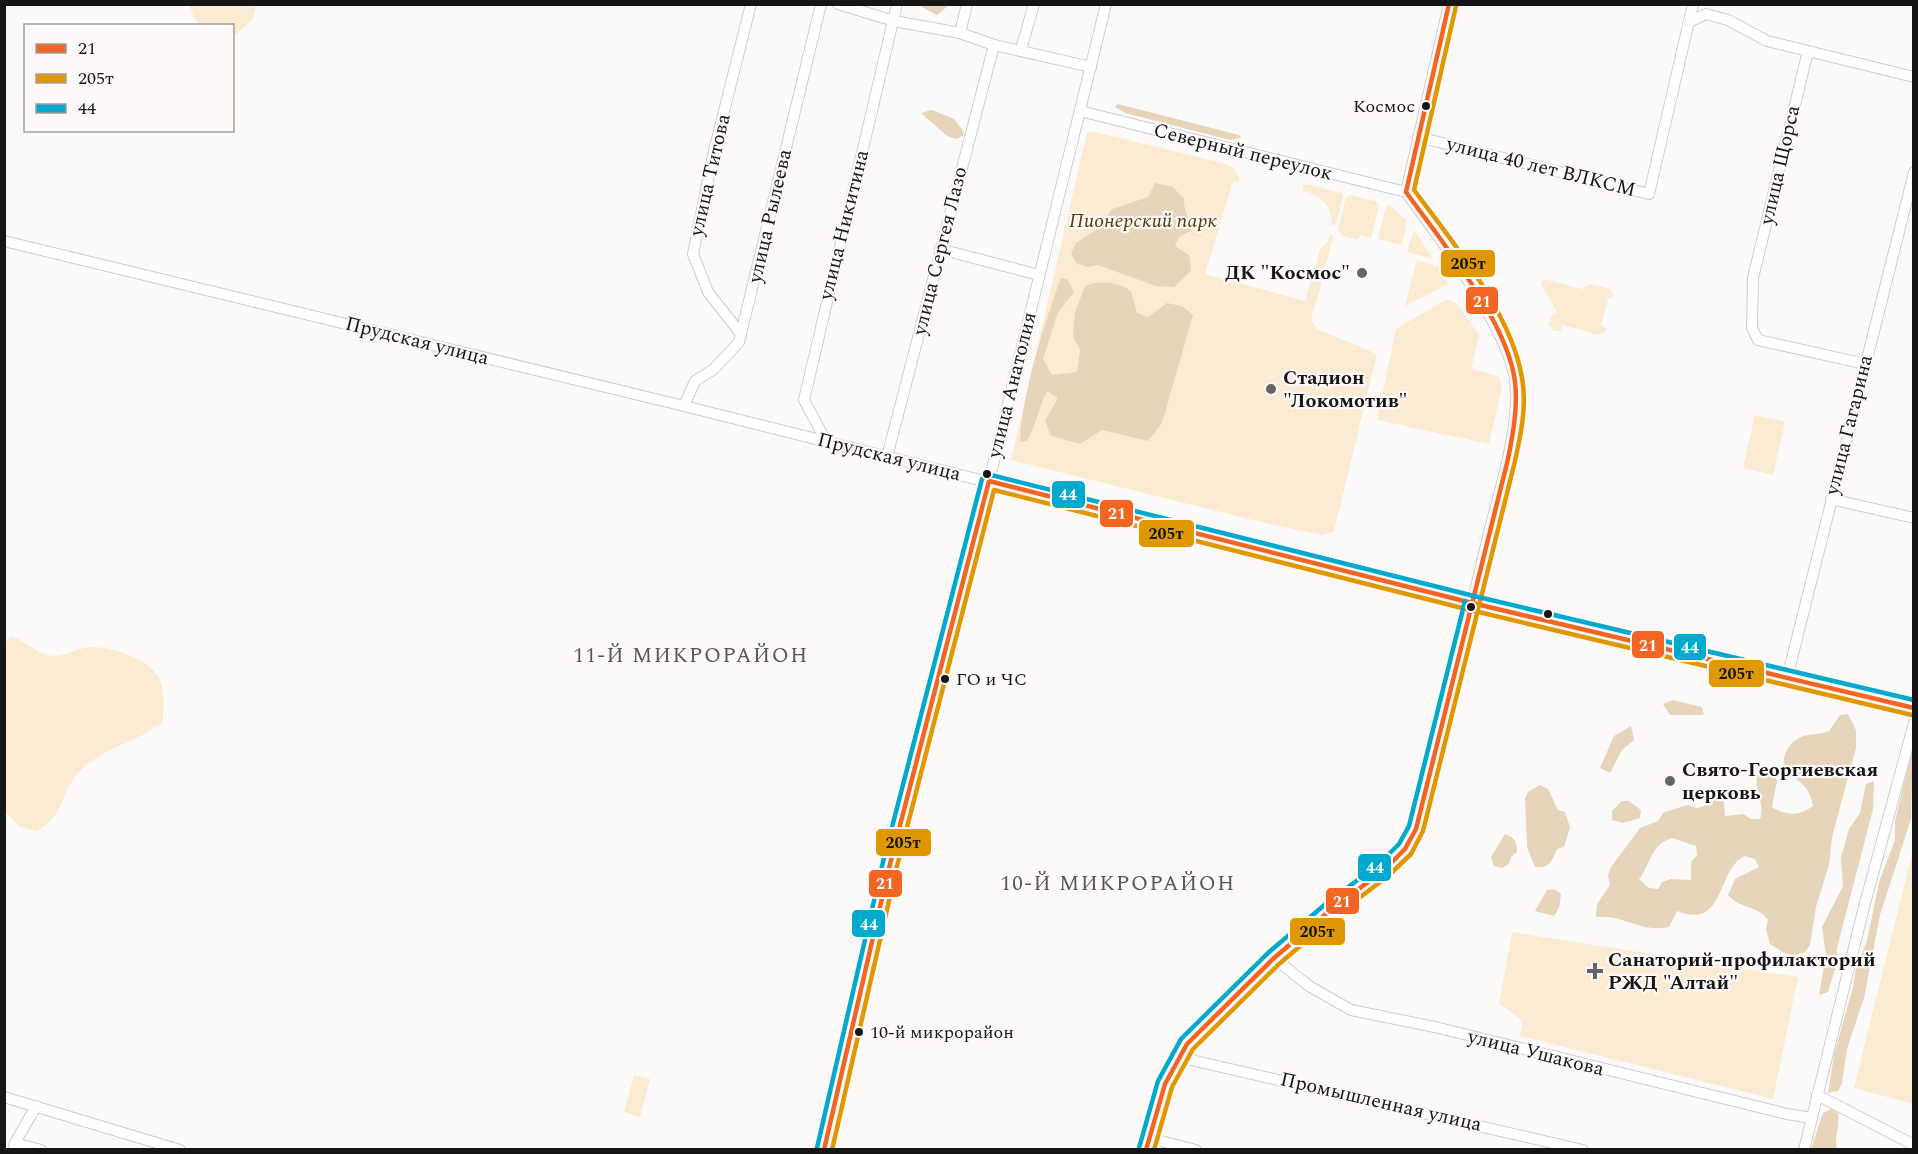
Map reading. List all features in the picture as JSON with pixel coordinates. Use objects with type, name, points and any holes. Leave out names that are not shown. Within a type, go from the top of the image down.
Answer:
[{"type":"street","name":"улица Титова","points":[[741,334],[708,292],[693,254],[713,155],[751,4]]},
{"type":"street","name":"улица Рылеева","points":[[684,406],[695,381],[714,369],[737,346],[821,4]]},
{"type":"street","points":[[838,4],[894,21],[960,33],[994,45],[1021,49],[1091,67]]},
{"type":"street","name":"улица Никитина","points":[[826,441],[804,400],[897,4]]},
{"type":"street","points":[[960,33],[967,4]]},
{"type":"street","points":[[1021,49],[1034,4]]},
{"type":"street","name":"улица Анатолия","points":[[825,1149],[889,868],[989,481],[1106,4]]},
{"type":"street","points":[[1146,1149],[1165,1084],[1178,1057],[1200,1028],[1274,958],[1383,871],[1409,844],[1416,829],[1472,603],[1515,411],[1515,380],[1503,345],[1467,280],[1406,192],[1449,4]]},
{"type":"street","name":"улица 40 лет ВЛКСМ","points":[[1418,137],[1649,194],[1692,4]]},
{"type":"street","points":[[1689,22],[1706,14],[1728,20],[1767,40],[1914,77]]},
{"type":"street","name":"улица Сергея Лазо","points":[[888,457],[994,45]]},
{"type":"street","name":"улица Щорса","points":[[1808,51],[1753,278],[1752,328],[1758,340],[1865,364]]},
{"type":"street","name":"Северный переулок","points":[[1080,111],[1406,192]]},
{"type":"street","name":"улица Гагарина","points":[[1787,678],[1914,172]]},
{"type":"street","name":"Прудская улица","points":[[4,241],[989,481],[1472,603],[1914,708]]},
{"type":"street","points":[[940,249],[1040,275]]},
{"type":"street","points":[[1831,499],[1914,518]]},
{"type":"street","points":[[1804,1149],[1884,829],[1910,752],[1914,723]]},
{"type":"street","name":"улица Ушакова","points":[[1274,958],[1309,986],[1351,1010],[1435,1027],[1786,1114],[1812,1118]]},
{"type":"street","name":"Промышленная улица","points":[[1178,1057],[1583,1149]]},
{"type":"street","points":[[1817,1095],[1914,1145]]},
{"type":"street","points":[[4,1096],[180,1149]]},
{"type":"street","points":[[36,1106],[14,1146],[41,1149]]},
{"type":"street","points":[[1149,1138],[1196,1149]]},
{"type":"green space","points":[[189,4],[256,4],[253,19],[234,36],[234,24],[197,24]]},
{"type":"green space","points":[[949,4],[937,15],[918,5]]},
{"type":"green space","points":[[1118,104],[1239,135],[1241,138],[1230,140],[1125,113],[1115,107]]},
{"type":"green space","points":[[932,110],[954,119],[964,132],[963,136],[956,139],[947,136],[921,113]]},
{"type":"green space","name":"Пионерский парк","points":[[1091,131],[1226,164],[1234,168],[1241,183],[1233,181],[1205,274],[1305,301],[1311,280],[1322,283],[1311,319],[1317,329],[1377,354],[1334,531],[1322,535],[1261,522],[1011,460],[1087,133]]},
{"type":"green space","name":"Пионерский парк","points":[[1155,183],[1173,187],[1184,199],[1192,230],[1179,237],[1175,246],[1189,255],[1191,271],[1174,287],[1156,286],[1098,265],[1088,267],[1076,263],[1071,253],[1076,243],[1099,228],[1112,209],[1148,197]]},
{"type":"green space","points":[[1304,184],[1341,193],[1343,196],[1336,224],[1332,226],[1328,208],[1320,198],[1302,191]]},
{"type":"green space","points":[[1350,195],[1377,202],[1379,205],[1371,238],[1360,235],[1358,240],[1342,236],[1338,230],[1346,198]]},
{"type":"green space","points":[[1390,205],[1407,221],[1402,245],[1378,239],[1386,206]]},
{"type":"green space","points":[[1414,230],[1433,259],[1407,252]]},
{"type":"green space","points":[[1331,233],[1333,237],[1324,272],[1315,269],[1320,249],[1327,243]]},
{"type":"green space","points":[[1417,260],[1437,266],[1448,284],[1405,306]]},
{"type":"green space","points":[[1061,278],[1067,279],[1074,292],[1058,312],[1043,359],[1052,375],[1077,372],[1080,350],[1073,337],[1075,312],[1085,286],[1102,283],[1126,288],[1131,291],[1137,313],[1148,317],[1167,303],[1182,306],[1193,315],[1162,423],[1148,441],[1102,430],[1080,444],[1051,436],[1045,421],[1058,398],[1047,391],[1027,441],[1020,442],[1029,382]]},
{"type":"green space","points":[[1543,279],[1583,289],[1590,284],[1611,289],[1614,297],[1608,299],[1601,325],[1607,329],[1605,332],[1597,335],[1564,325],[1560,331],[1554,331],[1548,323],[1552,315],[1557,312],[1541,284]]},
{"type":"green space","points":[[1447,299],[1456,303],[1479,335],[1471,369],[1499,376],[1502,388],[1489,444],[1377,420],[1396,329]]},
{"type":"green space","points":[[1755,415],[1785,422],[1773,475],[1743,468]]},
{"type":"green space","points":[[11,636],[38,651],[53,656],[92,647],[129,655],[153,670],[161,682],[163,693],[163,722],[88,764],[73,780],[53,818],[37,831],[20,827],[5,812],[4,643]]},
{"type":"green space","points":[[1673,700],[1702,707],[1704,715],[1670,715],[1663,704]]},
{"type":"green space","points":[[1848,714],[1856,730],[1856,748],[1832,837],[1829,865],[1816,907],[1810,945],[1805,952],[1796,955],[1786,954],[1770,944],[1766,929],[1768,920],[1764,915],[1737,903],[1728,895],[1735,879],[1759,867],[1755,859],[1745,856],[1729,873],[1713,906],[1693,915],[1677,911],[1669,927],[1649,928],[1615,918],[1596,917],[1597,904],[1610,885],[1608,875],[1611,867],[1640,828],[1658,821],[1663,813],[1688,805],[1697,808],[1705,806],[1709,797],[1717,794],[1724,799],[1725,816],[1743,814],[1751,819],[1760,819],[1761,807],[1757,779],[1758,773],[1765,768],[1774,772],[1777,781],[1772,807],[1793,814],[1803,812],[1813,806],[1805,787],[1786,768],[1785,754],[1797,739],[1829,731],[1840,715]],"holes":[[[1672,838],[1696,846],[1697,855],[1691,862],[1691,880],[1671,879],[1662,882],[1658,889],[1649,888],[1639,879],[1655,850],[1665,841]]]},
{"type":"green space","points":[[1631,726],[1634,740],[1622,750],[1610,773],[1600,768],[1614,736]]},
{"type":"green space","points":[[1913,745],[1911,819],[1880,915],[1864,998],[1847,1049],[1842,1083],[1838,1091],[1828,1093],[1834,1055],[1853,987],[1856,967],[1867,941],[1879,882],[1895,840],[1895,821]]},
{"type":"green space","points":[[1874,781],[1873,809],[1837,948],[1836,966],[1828,992],[1819,995],[1826,955],[1822,927],[1843,886],[1841,857],[1849,829],[1860,813],[1866,784]]},
{"type":"green space","points":[[1540,785],[1548,789],[1558,810],[1565,812],[1570,827],[1564,847],[1557,849],[1547,865],[1535,867],[1527,847],[1525,799],[1528,792]]},
{"type":"green space","points":[[1622,801],[1629,801],[1641,810],[1640,818],[1623,823],[1612,820],[1612,811]]},
{"type":"green space","points":[[1505,834],[1515,841],[1517,852],[1511,857],[1509,864],[1502,868],[1494,866],[1491,857]]},
{"type":"green space","points":[[1913,851],[1913,1104],[1854,1088]]},
{"type":"green space","points":[[1554,889],[1561,894],[1559,908],[1554,916],[1535,911],[1547,890]]},
{"type":"green space","points":[[1512,932],[1798,977],[1773,1099],[1520,1036],[1523,1021],[1499,1003]]},
{"type":"green space","points":[[634,1075],[650,1079],[640,1117],[624,1112]]},
{"type":"green space","points":[[1831,1109],[1838,1113],[1837,1149],[1811,1149],[1823,1113]]},
{"type":"transit line","name":"21","points":[[1146,1150],[1165,1084],[1187,1044],[1274,958],[1333,908],[1383,871],[1405,849],[1416,829],[1508,459],[1516,401],[1510,359],[1487,308],[1406,192],[1449,4]]},
{"type":"transit line","name":"205т","points":[[1154,1150],[1172,1087],[1193,1049],[1279,964],[1338,914],[1388,876],[1411,854],[1423,831],[1515,461],[1524,409],[1522,378],[1516,353],[1506,328],[1478,279],[1414,190],[1456,6]]},
{"type":"transit line","name":"44","points":[[817,1148],[882,866],[982,479],[987,474],[1474,596],[1914,700]]},
{"type":"transit line","name":"21","points":[[824,1150],[889,868],[989,481],[1472,603],[1914,708]]},
{"type":"transit line","name":"205т","points":[[832,1150],[896,870],[994,490],[1470,610],[1912,715]]},
{"type":"transit line","name":"44","points":[[1139,1148],[1158,1081],[1181,1039],[1269,952],[1328,902],[1378,865],[1399,844],[1409,826],[1465,601]]},
{"type":"place","name":"Космос","points":[[1426,106]]},
{"type":"place","name":"ДК \"Космос\"","points":[[1362,273]]},
{"type":"place","name":"Стадион \"Локомотив\"","points":[[1271,389]]},
{"type":"place","name":"ГО и ЧС","points":[[945,679]]},
{"type":"place","name":"Свято-Георгиевская церковь","points":[[1670,781]]},
{"type":"place","name":"Санаторий-профилакторий РЖД \"Алтай\"","points":[[1595,971]]},
{"type":"place","name":"10-й микрорайон","points":[[859,1032]]},
{"type":"district","name":"11-Й МИКРОРАЙОН","points":[[691,656]]},
{"type":"district","name":"10-Й МИКРОРАЙОН","points":[[1118,884]]}]
